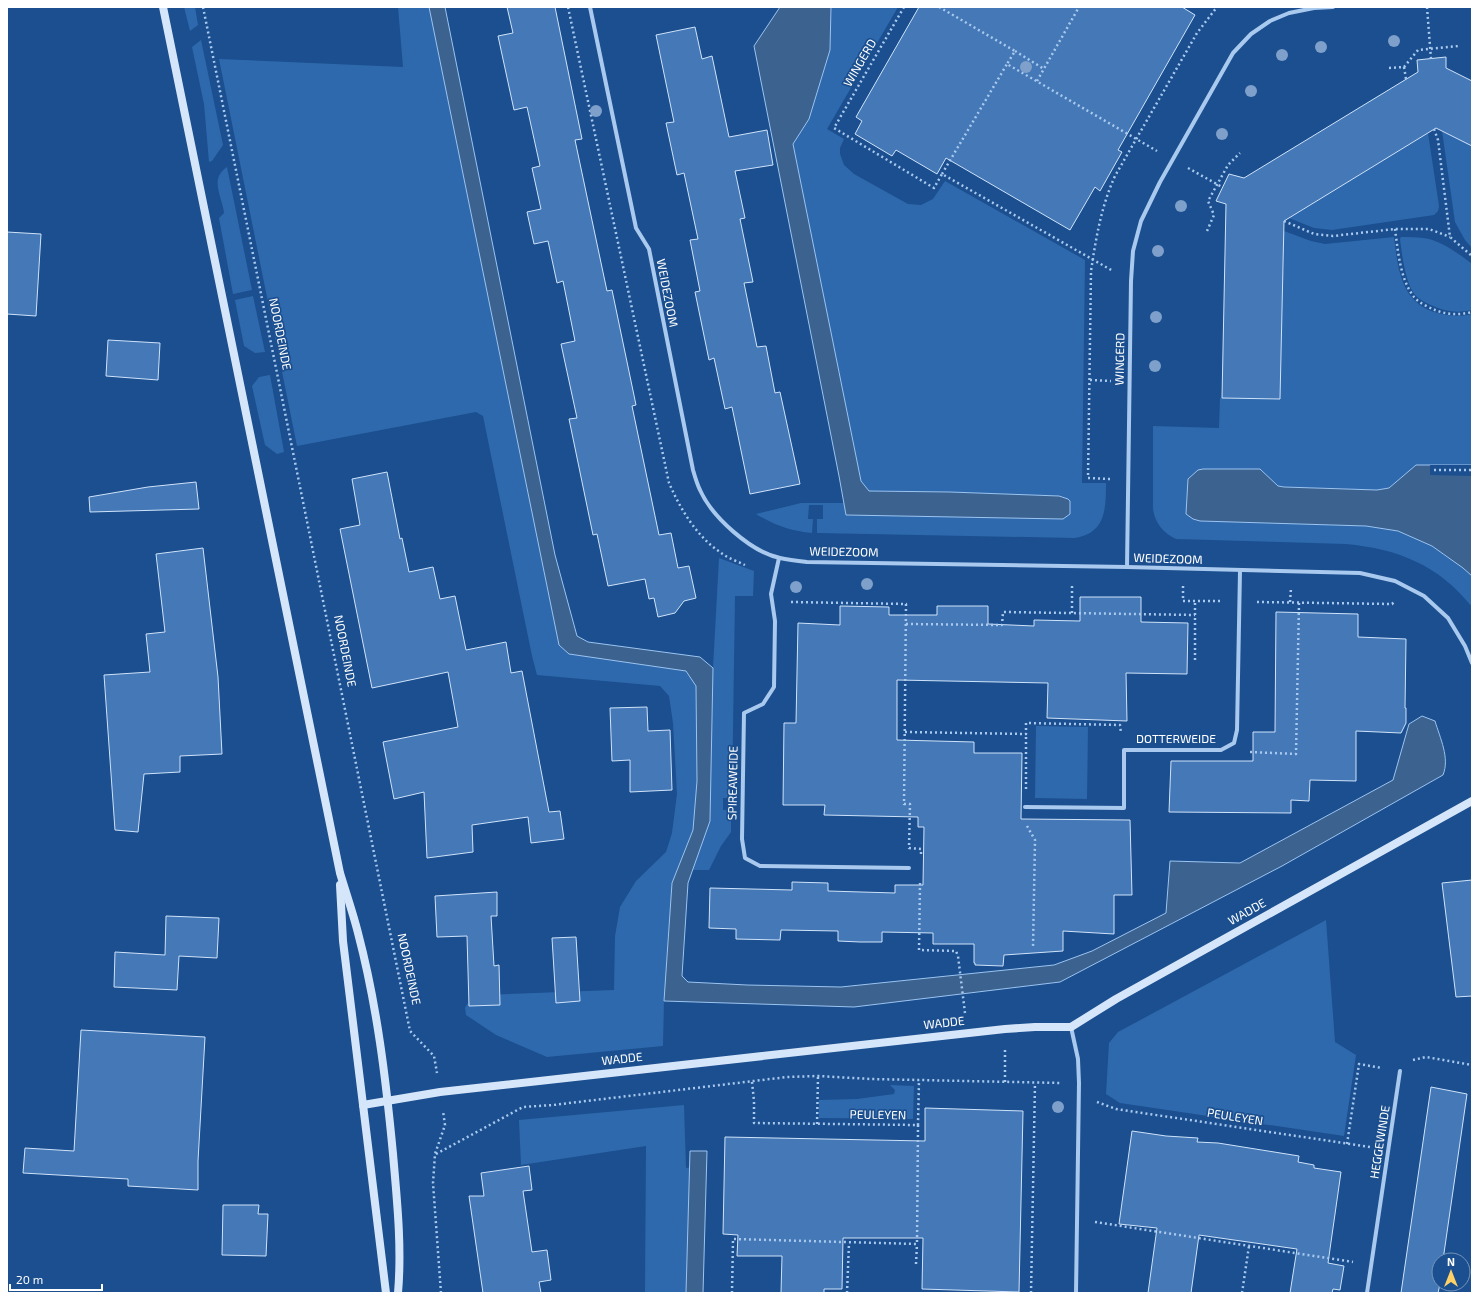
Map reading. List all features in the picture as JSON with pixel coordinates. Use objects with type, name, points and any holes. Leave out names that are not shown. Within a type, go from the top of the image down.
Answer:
[{"type":"main road","points":[[163,7],[340,873],[358,934],[376,1017],[388,1101],[397,1203],[400,1277],[398,1293]]},
{"type":"main road","name":"WADDE","points":[[363,1105],[440,1092],[997,1030],[1034,1027],[1071,1027],[1116,999],[1472,801]]},
{"type":"main road","points":[[340,873],[343,941],[386,1293]]},
{"type":"street","name":"WEIDEZOOM","points":[[590,7],[636,228],[649,249],[693,470],[700,491],[715,514],[739,537],[758,549],[779,558],[807,562],[1127,567],[1360,573],[1394,581],[1424,596],[1448,618],[1465,646],[1472,663]]},
{"type":"street","points":[[1288,7],[1289,12]]},
{"type":"street","name":"WINGERD","points":[[1127,567],[1130,281],[1133,251],[1141,221],[1160,182],[1233,53],[1251,34],[1270,21],[1289,12],[1332,7]]},
{"type":"street","name":"SPIREAWEIDE","points":[[779,558],[771,594],[775,621],[774,687],[763,704],[744,713],[742,839],[745,858],[760,866],[909,868]]},
{"type":"street","points":[[1234,743],[1237,730],[1240,571]]},
{"type":"street","name":"DOTTERWEIDE","points":[[1025,807],[1124,808],[1124,750],[1221,750],[1234,743]]},
{"type":"street","points":[[1071,1027],[1078,1059],[1079,1083],[1076,1293]]},
{"type":"street","name":"HEGGEWINDE","points":[[1367,1293],[1400,1071]]},
{"type":"path","name":"NOORDEINDE","points":[[203,7],[410,1031],[434,1056],[445,1125],[435,1154],[433,1183],[441,1293]]},
{"type":"path","points":[[568,7],[669,483],[677,500],[697,531],[716,550],[761,572],[774,576]]},
{"type":"path","name":"WINGERD","points":[[904,7],[834,128],[934,188],[942,174]]},
{"type":"path","points":[[939,7],[1044,69]]},
{"type":"path","points":[[1037,81],[1080,7]]},
{"type":"path","points":[[1427,7],[1431,59]]},
{"type":"path","points":[[1389,68],[1404,67],[1418,50],[1459,46]]},
{"type":"path","points":[[1015,51],[942,174],[1130,281]]},
{"type":"path","points":[[1007,64],[1222,187]]},
{"type":"path","points":[[1404,67],[1406,79]]},
{"type":"path","points":[[1434,129],[1438,140],[1450,237]]},
{"type":"path","points":[[1207,231],[1214,215],[1208,201],[1228,165],[1240,153]]},
{"type":"path","points":[[1284,221],[1314,234],[1332,236],[1396,229],[1429,229],[1450,237],[1472,256]]},
{"type":"path","points":[[1396,229],[1400,266],[1408,288],[1415,298],[1424,305],[1444,313],[1455,314],[1472,312]]},
{"type":"path","points":[[1434,470],[1472,470]]},
{"type":"path","points":[[1072,567],[1072,613]]},
{"type":"path","points":[[1183,569],[1183,600],[1392,604],[1408,588]]},
{"type":"path","points":[[1195,600],[1195,660]]},
{"type":"path","points":[[772,602],[906,604],[904,804],[910,804],[909,848],[921,849],[921,856]]},
{"type":"path","points":[[1234,743],[1246,752],[1296,754],[1298,603]]},
{"type":"path","points":[[906,624],[1002,625],[1003,612],[1195,615]]},
{"type":"path","points":[[1033,947],[1035,840],[1025,822],[1026,723],[1120,724],[1124,750]]},
{"type":"path","points":[[905,732],[1026,734]]},
{"type":"path","points":[[920,880],[919,950],[956,951],[958,956],[965,1010]]},
{"type":"path","points":[[1347,1144],[1359,1064],[1400,1071],[1408,1061],[1426,1057],[1472,1065]]},
{"type":"path","points":[[435,1154],[523,1107],[553,1105],[787,1077],[818,1076],[919,1080],[1079,1083]]},
{"type":"path","points":[[817,1124],[818,1076]]},
{"type":"path","name":"PEULEYEN","points":[[752,1082],[754,1123],[918,1125],[919,1080]]},
{"type":"path","points":[[1031,1293],[1035,1083]]},
{"type":"path","name":"PEULEYEN","points":[[1079,1100],[1093,1101],[1116,1109],[1388,1150]]},
{"type":"path","points":[[916,1264],[918,1125]]},
{"type":"path","points":[[1077,1220],[1371,1265]]},
{"type":"path","points":[[732,1293],[733,1239],[916,1244]]},
{"type":"path","points":[[847,1293],[849,1243]]},
{"type":"path","points":[[1242,1293],[1249,1246]]},
{"type":"shaded area","points":[[184,7],[195,7],[198,25],[190,31]]},
{"type":"shaded area","points":[[398,7],[429,7],[559,645],[570,654],[686,671],[696,686],[697,781],[693,830],[672,883],[664,1001],[663,1046],[547,1057],[496,1035],[466,1015],[465,1008],[469,1001],[484,995],[614,990],[615,936],[620,907],[636,881],[666,852],[672,833],[677,794],[673,723],[669,696],[660,686],[537,675],[483,416],[476,412],[297,446],[219,59],[403,67]]},
{"type":"shaded area","points":[[429,7],[445,7],[555,555],[577,636],[588,642],[700,657],[713,668],[710,821],[688,883],[682,976],[688,982],[841,987],[1054,965],[1092,951],[1166,913],[1170,861],[1240,863],[1393,780],[1409,724],[1422,716],[1435,721],[1445,755],[1445,768],[1443,775],[1282,866],[1060,982],[854,1007],[664,1001],[672,883],[693,830],[697,781],[696,686],[686,671],[569,654],[559,645]]},
{"type":"shaded area","points":[[780,7],[831,7],[830,50],[809,119],[793,144],[861,481],[869,491],[1059,496],[1070,501],[1070,514],[1063,519],[846,515],[754,46]]},
{"type":"shaded area","points":[[831,7],[898,7],[827,129],[844,139],[840,148],[840,154],[844,165],[854,174],[908,204],[921,205],[933,199],[945,181],[1085,260],[1082,483],[1106,483],[1106,502],[1102,518],[1098,525],[1085,536],[1074,538],[817,533],[817,519],[823,519],[823,505],[809,505],[808,519],[813,519],[812,533],[783,527],[756,514],[801,503],[844,503],[846,515],[1070,514],[1070,501],[1059,496],[869,491],[861,481],[793,144],[809,119],[830,50]]},
{"type":"shaded area","points":[[201,40],[223,145],[212,161],[209,162],[204,104],[192,47]]},
{"type":"shaded area","points":[[1442,131],[1472,146],[1472,248],[1465,240],[1455,222]]},
{"type":"shaded area","points":[[1428,133],[1439,206],[1438,211],[1434,215],[1332,230],[1314,228],[1289,218]]},
{"type":"shaded area","points":[[227,167],[252,290],[233,294],[219,218],[224,213],[218,182],[222,172]]},
{"type":"shaded area","points":[[1284,231],[1311,241],[1325,244],[1394,237],[1400,273],[1404,284],[1416,302],[1426,308],[1442,314],[1460,316],[1472,314],[1472,465],[1416,465],[1389,488],[1377,490],[1278,486],[1260,469],[1196,520],[1366,526],[1398,531],[1432,546],[1472,576],[1472,607],[1446,580],[1431,570],[1400,555],[1383,550],[1346,544],[1176,539],[1167,534],[1160,527],[1156,519],[1153,509],[1153,426],[1219,428],[1220,398],[1280,399]]},
{"type":"shaded area","points":[[1401,237],[1430,239],[1449,248],[1472,264],[1472,310],[1457,312],[1443,310],[1426,303],[1415,295],[1404,268]]},
{"type":"shaded area","points":[[253,296],[265,352],[255,353],[244,346],[235,300]]},
{"type":"shaded area","points":[[270,375],[284,452],[277,454],[265,445],[252,386],[259,377]]},
{"type":"shaded area","points":[[1416,465],[1472,465],[1472,576],[1432,546],[1398,531],[1366,526],[1200,521],[1193,519],[1186,514],[1188,479],[1198,470],[1260,469],[1278,486],[1377,490],[1389,488]]},
{"type":"shaded area","points":[[719,558],[754,571],[753,596],[735,596],[732,798],[723,798],[723,810],[731,810],[731,832],[721,846],[709,870],[692,870],[710,820],[713,668]]},
{"type":"shaded area","points":[[1036,726],[1088,727],[1087,799],[1035,798]]},
{"type":"shaded area","points":[[1326,920],[1335,1042],[1356,1055],[1344,1136],[1120,1103],[1106,1094],[1109,1043],[1118,1032]]},
{"type":"shaded area","points":[[890,1085],[914,1086],[913,1119],[819,1118],[819,1100],[857,1099],[894,1094],[895,1090]]},
{"type":"shaded area","points":[[684,1105],[686,1168],[692,1167],[695,1293],[645,1293],[646,1146],[521,1165],[519,1120]]},
{"type":"shaded area","points":[[690,1151],[707,1151],[703,1293],[686,1293]]},
{"type":"pier","points":[[1430,465],[1472,465],[1472,476],[1430,475]]},
{"type":"building","points":[[507,7],[555,7],[582,139],[575,140],[607,291],[612,290],[636,405],[632,406],[659,535],[671,533],[678,568],[689,566],[696,598],[684,601],[675,613],[658,617],[654,598],[649,599],[645,579],[608,586],[597,534],[593,535],[569,419],[577,418],[561,344],[575,341],[563,281],[557,283],[548,241],[534,244],[527,212],[541,209],[532,168],[540,166],[527,107],[514,110],[498,36],[513,33]]},
{"type":"building","points":[[919,7],[1182,7],[1195,15],[1118,150],[1122,152],[1100,191],[1095,187],[1070,230],[946,158],[937,174],[896,150],[892,156],[855,134],[862,121],[856,117]]},
{"type":"building","points":[[695,27],[702,59],[712,56],[729,137],[767,130],[773,165],[735,171],[745,218],[740,219],[753,282],[744,283],[757,347],[766,346],[775,393],[780,392],[800,484],[750,494],[732,407],[725,409],[714,358],[709,360],[695,292],[700,291],[690,240],[698,239],[684,173],[677,175],[666,123],[674,122],[656,35]]},
{"type":"building","points":[[1446,57],[1446,68],[1472,81],[1472,146],[1436,128],[1284,221],[1280,399],[1222,398],[1226,204],[1216,201],[1229,174],[1244,178],[1418,72],[1417,60]]},
{"type":"building","points":[[7,232],[41,234],[36,316],[7,314]]},
{"type":"building","points":[[108,340],[160,343],[158,380],[106,376]]},
{"type":"building","points":[[387,472],[400,539],[402,538],[409,572],[433,567],[440,599],[455,596],[466,650],[506,642],[511,673],[522,671],[549,812],[560,811],[564,839],[531,843],[528,817],[472,825],[473,852],[427,858],[424,792],[394,799],[383,742],[458,727],[448,672],[372,688],[340,529],[360,525],[352,479]]},
{"type":"building","points":[[196,482],[199,509],[90,512],[89,497],[148,487]]},
{"type":"building","points":[[203,548],[218,677],[222,754],[180,756],[180,772],[144,774],[138,832],[115,830],[104,675],[150,672],[146,634],[165,632],[156,554]]},
{"type":"building","points":[[1080,597],[1141,597],[1141,622],[1188,623],[1187,674],[1126,673],[1127,721],[1047,718],[1048,683],[897,680],[897,740],[974,742],[974,753],[1022,753],[1021,819],[1130,820],[1132,895],[1114,895],[1114,934],[1063,931],[1063,951],[1004,955],[1003,966],[975,965],[974,944],[933,944],[933,933],[882,932],[882,942],[860,942],[838,941],[838,931],[781,930],[780,940],[736,939],[736,929],[709,928],[710,888],[792,890],[792,882],[828,883],[828,891],[895,893],[895,885],[923,885],[924,827],[918,827],[918,817],[824,815],[825,805],[783,805],[784,723],[796,723],[798,623],[840,625],[840,606],[889,607],[889,615],[937,615],[937,606],[988,606],[988,624],[1034,626],[1034,620],[1080,621]]},
{"type":"building","points":[[1276,612],[1358,614],[1358,637],[1406,639],[1406,723],[1401,733],[1356,731],[1356,781],[1310,780],[1309,801],[1291,800],[1291,813],[1169,812],[1171,761],[1253,761],[1253,732],[1275,732]]},
{"type":"building","points":[[647,707],[648,731],[670,730],[672,790],[630,792],[630,760],[612,761],[610,708]]},
{"type":"building","points":[[1472,880],[1472,996],[1456,997],[1442,883]]},
{"type":"building","points":[[497,892],[497,916],[491,916],[494,966],[499,965],[500,1005],[469,1006],[467,936],[437,937],[435,896]]},
{"type":"building","points":[[166,916],[219,918],[217,958],[179,956],[177,990],[114,987],[115,952],[165,955]]},
{"type":"building","points":[[576,937],[580,1001],[556,1003],[552,938]]},
{"type":"building","points":[[81,1030],[205,1037],[198,1161],[198,1190],[128,1186],[128,1179],[23,1173],[25,1148],[74,1151]]},
{"type":"building","points":[[1431,1087],[1467,1094],[1444,1252],[1431,1252],[1431,1292],[1438,1293],[1401,1293]]},
{"type":"building","points":[[925,1108],[1023,1111],[1019,1292],[922,1289],[923,1238],[843,1238],[842,1289],[824,1289],[824,1293],[781,1293],[782,1256],[737,1256],[738,1235],[723,1234],[725,1137],[925,1141]]},
{"type":"building","points":[[1132,1131],[1166,1136],[1198,1138],[1197,1142],[1218,1143],[1299,1156],[1298,1162],[1314,1165],[1314,1168],[1341,1172],[1328,1263],[1344,1266],[1340,1290],[1333,1289],[1332,1293],[1290,1293],[1297,1249],[1199,1235],[1191,1293],[1148,1293],[1157,1228],[1119,1224]]},
{"type":"building","points":[[529,1166],[532,1190],[523,1191],[532,1252],[547,1250],[551,1280],[539,1282],[541,1293],[483,1293],[469,1196],[484,1196],[481,1173]]},
{"type":"building","points":[[223,1205],[259,1205],[258,1214],[268,1214],[266,1256],[222,1255]]}]
